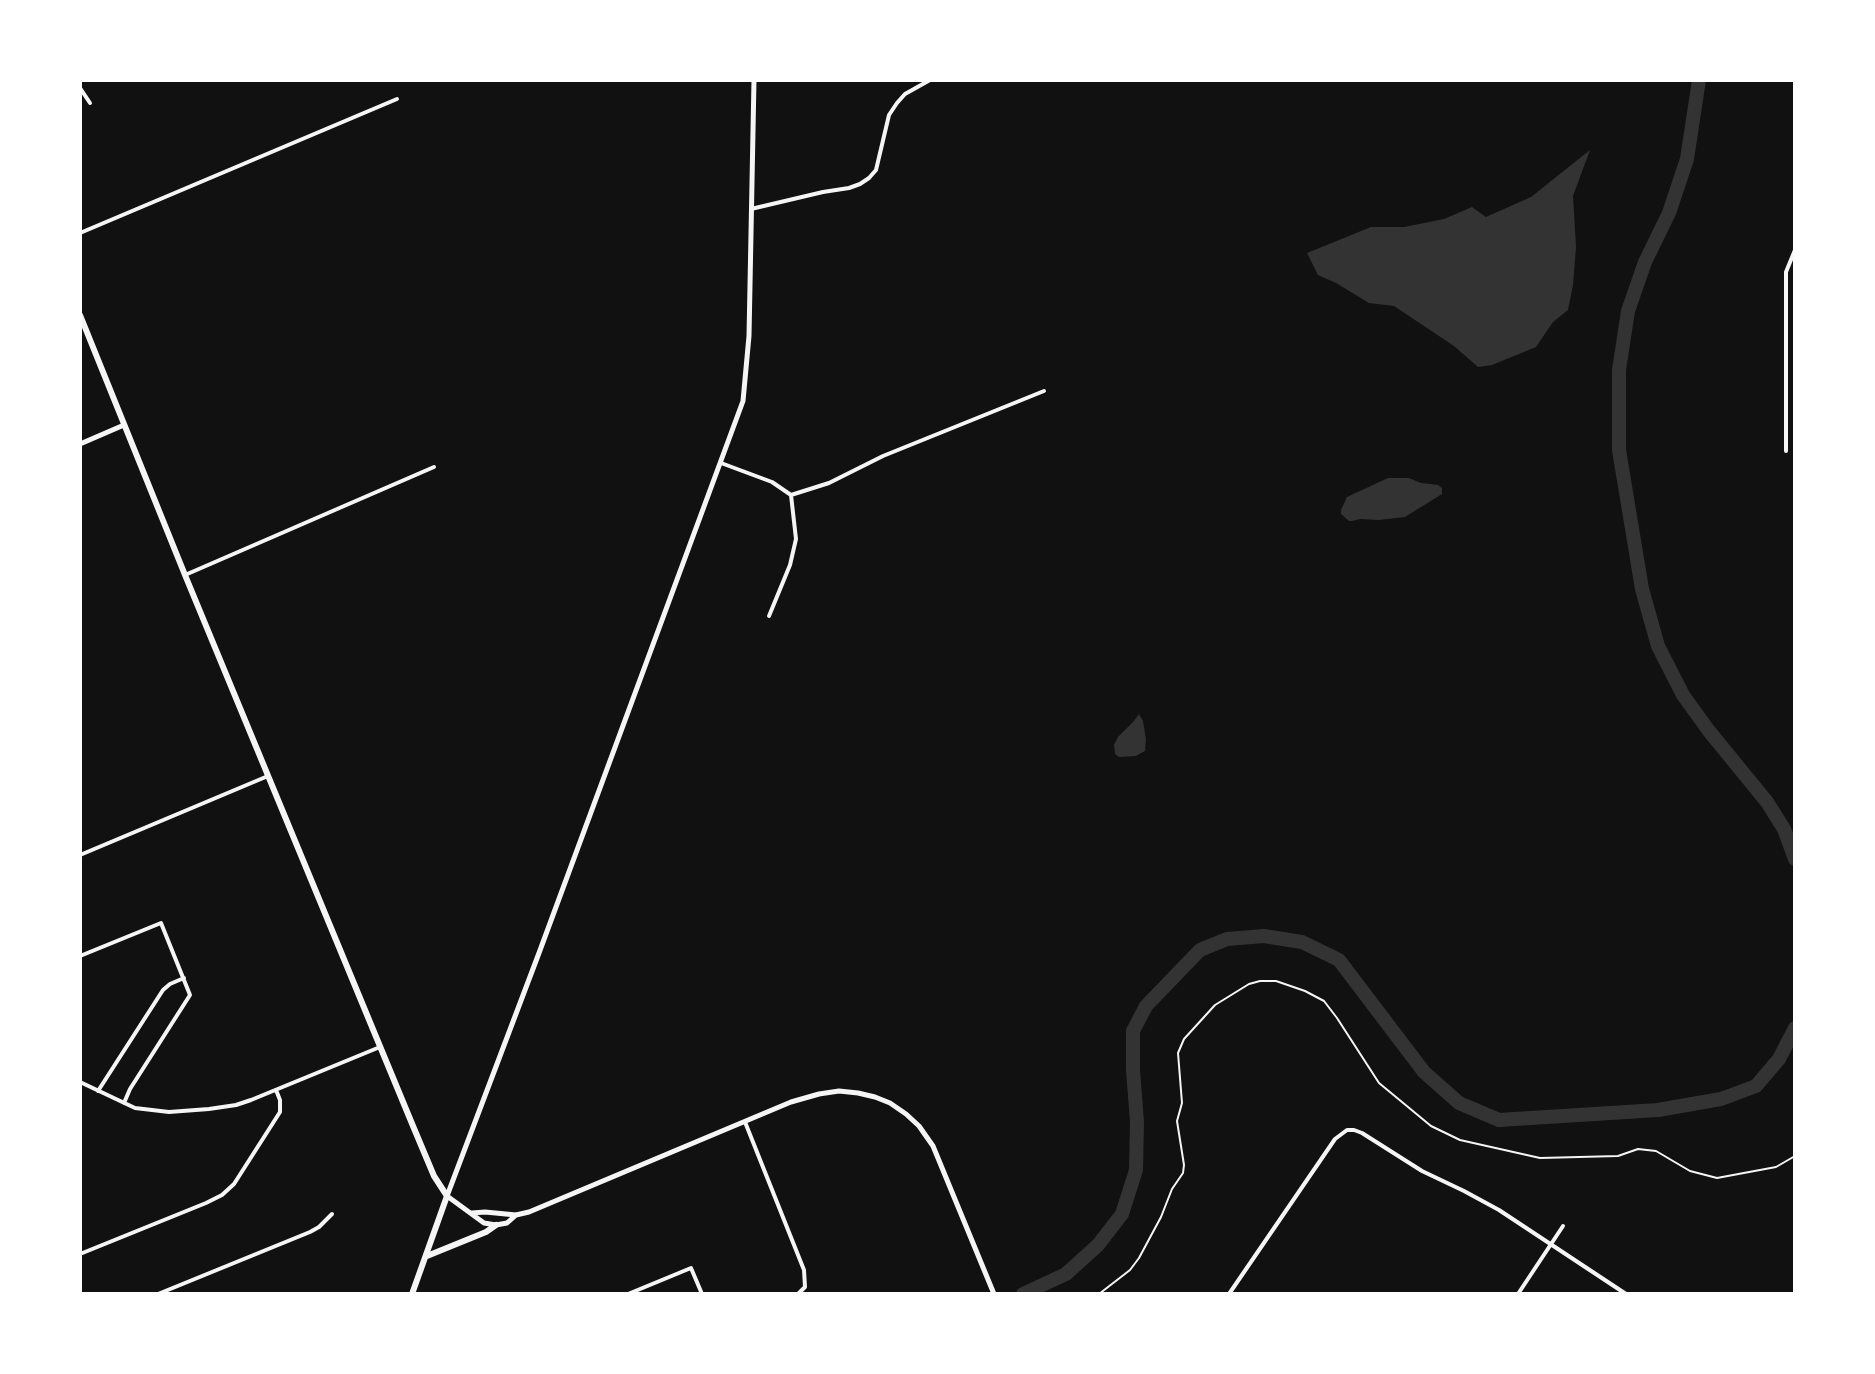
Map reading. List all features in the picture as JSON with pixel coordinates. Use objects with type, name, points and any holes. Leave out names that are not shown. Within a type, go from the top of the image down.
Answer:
[{"type":"main road","points":[[80,315],[380,1047],[434,1176],[447,1196],[412,1294]]},
{"type":"main road","points":[[427,1256],[496,1225]]},
{"type":"street","points":[[516,1215],[507,1223],[484,1223],[447,1196],[743,401],[749,336],[754,80]]},
{"type":"street","points":[[751,209],[849,188],[869,178],[876,170],[889,115],[905,94],[930,80]]},
{"type":"street","points":[[80,88],[90,103]]},
{"type":"street","points":[[80,233],[397,99]]},
{"type":"street","points":[[1786,451],[1786,272],[1795,250]]},
{"type":"street","points":[[791,495],[829,483],[883,456],[1044,391]]},
{"type":"street","points":[[80,444],[124,425]]},
{"type":"street","points":[[721,463],[772,482],[791,495],[796,539],[790,565],[769,616]]},
{"type":"street","points":[[185,575],[434,467]]},
{"type":"street","points":[[80,855],[268,776]]},
{"type":"street","points":[[80,956],[161,923],[190,995],[124,1103]]},
{"type":"street","points":[[98,1091],[163,990],[184,978]]},
{"type":"street","points":[[80,1082],[135,1108],[152,1111],[209,1109],[236,1105],[380,1047]]},
{"type":"street","points":[[80,1254],[222,1195],[234,1184],[280,1112],[276,1090]]},
{"type":"street","points":[[472,1213],[516,1215],[529,1212],[791,1102],[829,1093],[858,1093],[890,1103],[906,1114],[933,1146],[994,1294]]},
{"type":"street","points":[[745,1122],[804,1270],[805,1287],[798,1294]]},
{"type":"street","points":[[1229,1294],[1335,1139],[1347,1130],[1362,1133],[1422,1171],[1499,1210],[1626,1294]]},
{"type":"street","points":[[158,1294],[310,1232],[332,1214]]},
{"type":"street","points":[[1518,1294],[1563,1226]]},
{"type":"street","points":[[628,1294],[691,1268],[702,1294]]},
{"type":"path","points":[[1099,1294],[1130,1270],[1139,1258],[1172,1189],[1183,1173],[1177,1121],[1182,1103],[1178,1053],[1184,1039],[1215,1005],[1249,984],[1260,981],[1276,981],[1324,1001],[1379,1083],[1431,1126],[1460,1140],[1540,1158],[1618,1156],[1638,1149],[1656,1151],[1690,1171],[1717,1178],[1776,1167],[1795,1156]]},
{"type":"shaded area","points":[[1590,150],[1573,196],[1576,247],[1568,310],[1553,322],[1536,347],[1492,365],[1478,367],[1454,346],[1394,306],[1369,303],[1318,275],[1307,253],[1371,227],[1404,227],[1444,219],[1472,207],[1486,217],[1531,197]]},
{"type":"shaded area","points":[[1388,478],[1409,478],[1438,485],[1442,488],[1442,494],[1405,517],[1349,521],[1341,514],[1347,497]]},
{"type":"shaded area","points":[[1139,714],[1146,739],[1145,751],[1136,756],[1119,757],[1115,754],[1114,745]]},
{"type":"waterway","points":[[1699,80],[1687,159],[1669,213],[1645,262],[1628,311],[1619,370],[1619,450],[1642,589],[1658,646],[1683,695],[1767,802],[1784,829],[1795,859]]},
{"type":"waterway","points":[[1023,1294],[1066,1274],[1098,1245],[1122,1214],[1136,1170],[1133,1031],[1146,1006],[1200,950],[1227,939],[1264,936],[1302,942],[1339,960],[1424,1072],[1459,1103],[1499,1120],[1658,1110],[1721,1099],[1756,1086],[1779,1059],[1795,1028]]}]
